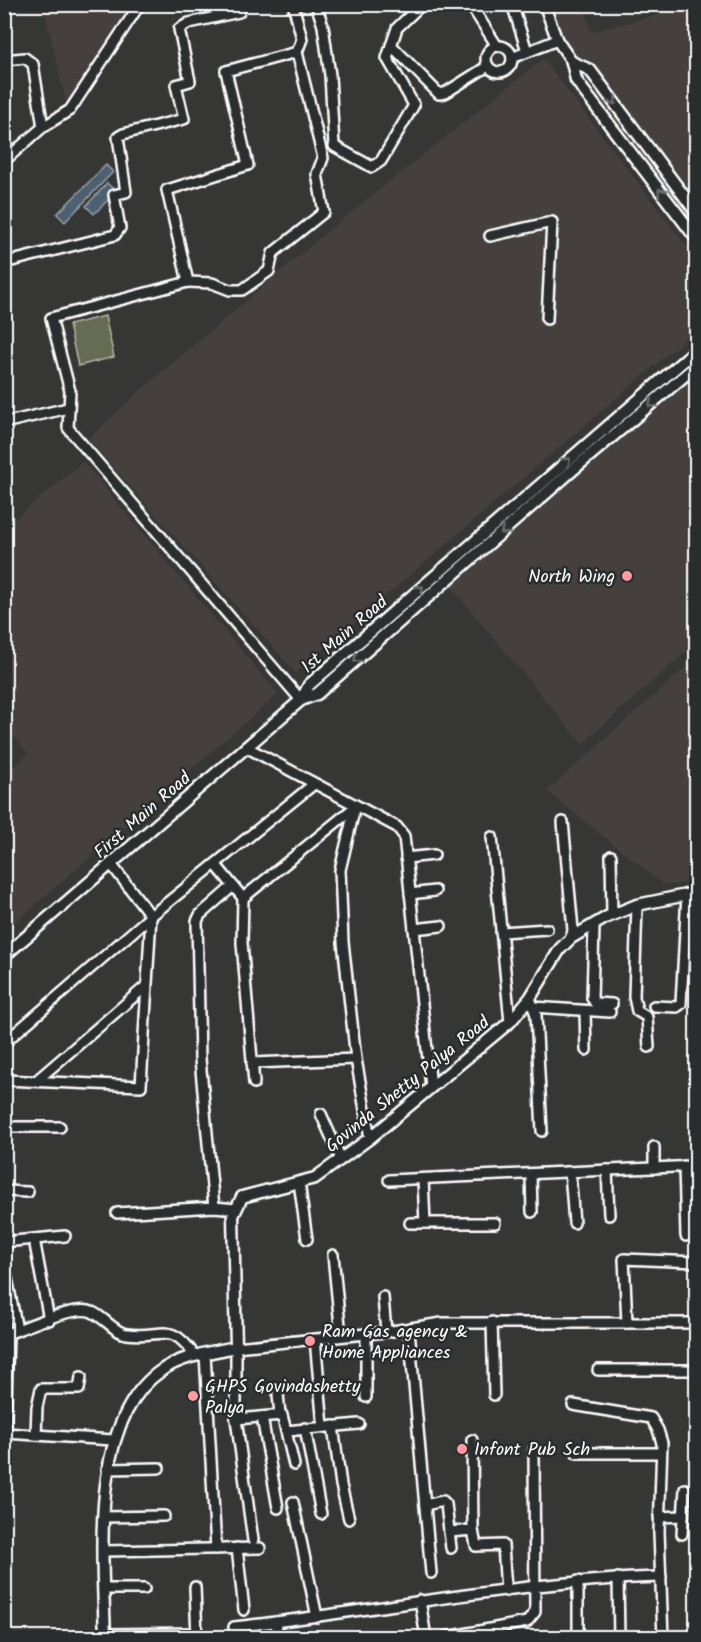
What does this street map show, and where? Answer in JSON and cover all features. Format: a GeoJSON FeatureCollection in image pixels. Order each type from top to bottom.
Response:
{"type":"FeatureCollection","features":[{"type":"Feature","properties":{"kind":"street"},"geometry":{"type":"LineString","coordinates":[[4,161],[43,127],[70,110],[140,4]]}},
{"type":"Feature","properties":{"kind":"street"},"geometry":{"type":"LineString","coordinates":[[4,263],[115,235],[120,228],[114,195],[126,192],[118,138],[123,134],[184,119],[176,85],[190,81],[179,29],[189,23],[239,12],[238,4]]}},
{"type":"Feature","properties":{"kind":"street"},"geometry":{"type":"LineString","coordinates":[[293,4],[302,39],[297,52],[323,158],[317,174],[324,212],[273,253],[269,271],[242,290],[230,290],[205,282],[188,282],[51,318],[70,391],[67,423],[74,437],[301,700]]}},
{"type":"Feature","properties":{"kind":"street"},"geometry":{"type":"LineString","coordinates":[[316,4],[323,26],[330,75],[334,146],[372,167],[381,161],[414,105],[387,58],[397,28],[422,4]]}},
{"type":"Feature","properties":{"kind":"street"},"geometry":{"type":"LineString","coordinates":[[470,4],[497,46],[509,50],[512,58],[511,66],[504,71],[496,72],[488,66]]}},
{"type":"Feature","properties":{"kind":"street"},"geometry":{"type":"LineString","coordinates":[[512,4],[527,51]]}},
{"type":"Feature","properties":{"kind":"street"},"geometry":{"type":"LineString","coordinates":[[544,4],[556,40],[572,62],[579,85],[696,238]]}},
{"type":"Feature","properties":{"kind":"street"},"geometry":{"type":"LineString","coordinates":[[512,58],[556,40]]}},
{"type":"Feature","properties":{"kind":"street"},"geometry":{"type":"LineString","coordinates":[[392,45],[439,94],[445,93],[488,66]]}},
{"type":"Feature","properties":{"kind":"street"},"geometry":{"type":"LineString","coordinates":[[488,66],[488,54],[497,46]]}},
{"type":"Feature","properties":{"kind":"street"},"geometry":{"type":"LineString","coordinates":[[188,282],[167,190],[248,165],[226,71],[297,52]]}},
{"type":"Feature","properties":{"kind":"street"},"geometry":{"type":"LineString","coordinates":[[4,60],[25,58],[33,64],[43,127]]}},
{"type":"Feature","properties":{"kind":"street"},"geometry":{"type":"LineString","coordinates":[[572,62],[590,70],[696,212]]}},
{"type":"Feature","properties":{"kind":"street"},"geometry":{"type":"LineString","coordinates":[[490,236],[552,222],[547,319]]}},
{"type":"Feature","properties":{"kind":"street","name":"1st Main Road"},"geometry":{"type":"LineString","coordinates":[[301,700],[309,685],[696,350]]}},
{"type":"Feature","properties":{"kind":"street","name":"1st Main Road"},"geometry":{"type":"LineString","coordinates":[[301,700],[317,694],[575,468],[696,366]]}},
{"type":"Feature","properties":{"kind":"street"},"geometry":{"type":"LineString","coordinates":[[4,423],[68,408]]}},
{"type":"Feature","properties":{"kind":"street","name":"First Main Road"},"geometry":{"type":"LineString","coordinates":[[4,956],[301,700]]}},
{"type":"Feature","properties":{"kind":"street"},"geometry":{"type":"LineString","coordinates":[[246,747],[355,807],[397,827],[404,836],[431,1087]]}},
{"type":"Feature","properties":{"kind":"street"},"geometry":{"type":"LineString","coordinates":[[4,1043],[151,916],[315,784]]}},
{"type":"Feature","properties":{"kind":"street"},"geometry":{"type":"LineString","coordinates":[[243,898],[355,807]]}},
{"type":"Feature","properties":{"kind":"street"},"geometry":{"type":"LineString","coordinates":[[355,807],[340,870],[345,974],[356,1059],[370,1138]]}},
{"type":"Feature","properties":{"kind":"street"},"geometry":{"type":"LineString","coordinates":[[563,822],[573,930],[571,938]]}},
{"type":"Feature","properties":{"kind":"street"},"geometry":{"type":"LineString","coordinates":[[492,837],[510,1022]]}},
{"type":"Feature","properties":{"kind":"street"},"geometry":{"type":"LineString","coordinates":[[406,858],[434,855]]}},
{"type":"Feature","properties":{"kind":"street"},"geometry":{"type":"LineString","coordinates":[[610,856],[612,915]]}},
{"type":"Feature","properties":{"kind":"street"},"geometry":{"type":"LineString","coordinates":[[4,1080],[141,1086],[145,987],[151,916],[111,864]]}},
{"type":"Feature","properties":{"kind":"street"},"geometry":{"type":"LineString","coordinates":[[216,865],[243,898],[242,943],[254,1083]]}},
{"type":"Feature","properties":{"kind":"street"},"geometry":{"type":"LineString","coordinates":[[214,1207],[200,1059],[197,921],[200,915],[233,886]]}},
{"type":"Feature","properties":{"kind":"street"},"geometry":{"type":"LineString","coordinates":[[410,894],[435,891]]}},
{"type":"Feature","properties":{"kind":"street"},"geometry":{"type":"LineString","coordinates":[[654,1006],[677,1007],[681,1004],[692,893]]}},
{"type":"Feature","properties":{"kind":"street","name":"Govinda Shetty Palya Road"},"geometry":{"type":"LineString","coordinates":[[236,1209],[242,1197],[315,1178],[370,1138],[532,1002],[560,949],[571,938],[612,915],[637,905],[692,893]]}},
{"type":"Feature","properties":{"kind":"street"},"geometry":{"type":"LineString","coordinates":[[637,905],[634,997],[637,1011],[647,1017],[649,1022],[649,1047]]}},
{"type":"Feature","properties":{"kind":"street"},"geometry":{"type":"LineString","coordinates":[[414,929],[441,926]]}},
{"type":"Feature","properties":{"kind":"street"},"geometry":{"type":"LineString","coordinates":[[542,1131],[536,1015],[532,1002],[585,1011],[611,1008],[595,1004],[592,998],[594,927]]}},
{"type":"Feature","properties":{"kind":"street"},"geometry":{"type":"LineString","coordinates":[[501,932],[547,929]]}},
{"type":"Feature","properties":{"kind":"street"},"geometry":{"type":"LineString","coordinates":[[36,1082],[145,987]]}},
{"type":"Feature","properties":{"kind":"street"},"geometry":{"type":"LineString","coordinates":[[585,1011],[586,1050]]}},
{"type":"Feature","properties":{"kind":"street"},"geometry":{"type":"LineString","coordinates":[[252,1063],[356,1059]]}},
{"type":"Feature","properties":{"kind":"street"},"geometry":{"type":"LineString","coordinates":[[321,1114],[341,1159]]}},
{"type":"Feature","properties":{"kind":"street"},"geometry":{"type":"LineString","coordinates":[[4,1127],[60,1128]]}},
{"type":"Feature","properties":{"kind":"street"},"geometry":{"type":"LineString","coordinates":[[654,1147],[654,1168]]}},
{"type":"Feature","properties":{"kind":"street"},"geometry":{"type":"LineString","coordinates":[[684,1166],[686,1236]]}},
{"type":"Feature","properties":{"kind":"street"},"geometry":{"type":"LineString","coordinates":[[389,1180],[696,1166]]}},
{"type":"Feature","properties":{"kind":"street"},"geometry":{"type":"LineString","coordinates":[[607,1170],[609,1215]]}},
{"type":"Feature","properties":{"kind":"street"},"geometry":{"type":"LineString","coordinates":[[570,1172],[573,1223]]}},
{"type":"Feature","properties":{"kind":"street"},"geometry":{"type":"LineString","coordinates":[[531,1174],[532,1212]]}},
{"type":"Feature","properties":{"kind":"street"},"geometry":{"type":"LineString","coordinates":[[423,1179],[425,1223]]}},
{"type":"Feature","properties":{"kind":"street"},"geometry":{"type":"LineString","coordinates":[[298,1182],[307,1239]]}},
{"type":"Feature","properties":{"kind":"street"},"geometry":{"type":"LineString","coordinates":[[4,1191],[28,1192]]}},
{"type":"Feature","properties":{"kind":"street"},"geometry":{"type":"LineString","coordinates":[[117,1213],[214,1207],[236,1209],[233,1216],[236,1419],[252,1540]]}},
{"type":"Feature","properties":{"kind":"street"},"geometry":{"type":"LineString","coordinates":[[410,1223],[495,1223]]}},
{"type":"Feature","properties":{"kind":"street"},"geometry":{"type":"LineString","coordinates":[[4,1242],[64,1236]]}},
{"type":"Feature","properties":{"kind":"street"},"geometry":{"type":"LineString","coordinates":[[34,1239],[49,1320]]}},
{"type":"Feature","properties":{"kind":"street"},"geometry":{"type":"LineString","coordinates":[[333,1255],[341,1336]]}},
{"type":"Feature","properties":{"kind":"street"},"geometry":{"type":"LineString","coordinates":[[627,1323],[624,1259],[696,1262]]}},
{"type":"Feature","properties":{"kind":"street"},"geometry":{"type":"LineString","coordinates":[[4,1262],[17,1330]]}},
{"type":"Feature","properties":{"kind":"street"},"geometry":{"type":"LineString","coordinates":[[383,1297],[386,1332]]}},
{"type":"Feature","properties":{"kind":"street"},"geometry":{"type":"LineString","coordinates":[[4,1462],[6,1335],[74,1311],[91,1311],[125,1334],[167,1332],[175,1335],[200,1355],[216,1549]]}},
{"type":"Feature","properties":{"kind":"street"},"geometry":{"type":"LineString","coordinates":[[492,1322],[494,1395]]}},
{"type":"Feature","properties":{"kind":"street"},"geometry":{"type":"LineString","coordinates":[[195,1587],[196,1635],[105,1636],[104,1517],[107,1469],[113,1440],[125,1413],[145,1383],[164,1368],[200,1355],[236,1347],[386,1332],[442,1323],[696,1323]]}},
{"type":"Feature","properties":{"kind":"street"},"geometry":{"type":"LineString","coordinates":[[409,1329],[431,1573]]}},
{"type":"Feature","properties":{"kind":"street"},"geometry":{"type":"LineString","coordinates":[[366,1334],[366,1397]]}},
{"type":"Feature","properties":{"kind":"street"},"geometry":{"type":"LineString","coordinates":[[315,1338],[328,1426],[349,1519]]}},
{"type":"Feature","properties":{"kind":"street"},"geometry":{"type":"LineString","coordinates":[[598,1370],[696,1370]]}},
{"type":"Feature","properties":{"kind":"street"},"geometry":{"type":"LineString","coordinates":[[36,1435],[41,1389],[79,1389],[81,1377]]}},
{"type":"Feature","properties":{"kind":"street"},"geometry":{"type":"LineString","coordinates":[[278,1394],[280,1415],[282,1415],[294,1465]]}},
{"type":"Feature","properties":{"kind":"street"},"geometry":{"type":"LineString","coordinates":[[573,1404],[651,1418],[658,1430],[661,1453],[659,1517],[663,1638]]}},
{"type":"Feature","properties":{"kind":"street"},"geometry":{"type":"LineString","coordinates":[[236,1419],[280,1415]]}},
{"type":"Feature","properties":{"kind":"street"},"geometry":{"type":"LineString","coordinates":[[261,1417],[278,1508]]}},
{"type":"Feature","properties":{"kind":"street"},"geometry":{"type":"LineString","coordinates":[[286,1431],[359,1424]]}},
{"type":"Feature","properties":{"kind":"street"},"geometry":{"type":"LineString","coordinates":[[305,1428],[321,1514]]}},
{"type":"Feature","properties":{"kind":"street"},"geometry":{"type":"LineString","coordinates":[[5,1433],[113,1440]]}},
{"type":"Feature","properties":{"kind":"street"},"geometry":{"type":"LineString","coordinates":[[472,1440],[473,1530],[476,1546],[503,1545],[506,1591]]}},
{"type":"Feature","properties":{"kind":"street"},"geometry":{"type":"LineString","coordinates":[[442,1638],[527,1622],[535,1612],[537,1587],[534,1450]]}},
{"type":"Feature","properties":{"kind":"street"},"geometry":{"type":"LineString","coordinates":[[577,1452],[661,1453]]}},
{"type":"Feature","properties":{"kind":"street"},"geometry":{"type":"LineString","coordinates":[[107,1469],[159,1468]]}},
{"type":"Feature","properties":{"kind":"street"},"geometry":{"type":"LineString","coordinates":[[682,1534],[685,1489]]}},
{"type":"Feature","properties":{"kind":"street"},"geometry":{"type":"LineString","coordinates":[[425,1505],[443,1501],[446,1504],[451,1548]]}},
{"type":"Feature","properties":{"kind":"street"},"geometry":{"type":"LineString","coordinates":[[293,1502],[317,1617]]}},
{"type":"Feature","properties":{"kind":"street"},"geometry":{"type":"LineString","coordinates":[[104,1517],[164,1516]]}},
{"type":"Feature","properties":{"kind":"street"},"geometry":{"type":"LineString","coordinates":[[659,1517],[683,1516]]}},
{"type":"Feature","properties":{"kind":"street"},"geometry":{"type":"LineString","coordinates":[[449,1532],[473,1530]]}},
{"type":"Feature","properties":{"kind":"street"},"geometry":{"type":"LineString","coordinates":[[237,1548],[244,1610]]}},
{"type":"Feature","properties":{"kind":"street"},"geometry":{"type":"LineString","coordinates":[[104,1551],[260,1548]]}},
{"type":"Feature","properties":{"kind":"street"},"geometry":{"type":"LineString","coordinates":[[236,1638],[234,1627],[317,1617],[420,1600],[578,1581],[661,1577]]}},
{"type":"Feature","properties":{"kind":"street"},"geometry":{"type":"LineString","coordinates":[[618,1578],[619,1638]]}},
{"type":"Feature","properties":{"kind":"street"},"geometry":{"type":"LineString","coordinates":[[578,1581],[578,1638]]}},
{"type":"Feature","properties":{"kind":"street"},"geometry":{"type":"LineString","coordinates":[[104,1589],[144,1588]]}},
{"type":"Feature","properties":{"kind":"street"},"geometry":{"type":"LineString","coordinates":[[420,1600],[426,1638]]}},
{"type":"Feature","properties":{"kind":"street"},"geometry":{"type":"LineString","coordinates":[[276,1622],[278,1638]]}},
{"type":"Feature","properties":{"kind":"shaded area"},"geometry":{"type":"Polygon","coordinates":[[[124,4],[130,8],[67,106],[43,5],[124,4]]]}},
{"type":"Feature","properties":{"kind":"shaded area"},"geometry":{"type":"Polygon","coordinates":[[[548,5],[584,5],[591,32],[696,5],[696,228],[559,55],[548,5]]]}},
{"type":"Feature","properties":{"kind":"shaded area"},"geometry":{"type":"Polygon","coordinates":[[[543,59],[696,258],[696,330],[296,673],[88,439],[142,389],[334,226],[543,59]]]}},
{"type":"Feature","properties":{"kind":"shaded area"},"geometry":{"type":"Polygon","coordinates":[[[696,368],[696,643],[582,744],[448,583],[696,368]]]}},
{"type":"Feature","properties":{"kind":"shaded area"},"geometry":{"type":"Polygon","coordinates":[[[83,462],[278,694],[5,931],[5,774],[28,754],[5,726],[5,527],[83,462]]]}},
{"type":"Feature","properties":{"kind":"shaded area"},"geometry":{"type":"Polygon","coordinates":[[[696,658],[696,883],[664,885],[547,791],[696,658]]]}},
{"type":"Feature","properties":{"kind":"green space"},"geometry":{"type":"Polygon","coordinates":[[[105,316],[114,357],[78,366],[69,325],[105,316]]]}},
{"type":"Feature","properties":{"kind":"water"},"geometry":{"type":"Polygon","coordinates":[[[106,165],[113,172],[65,222],[57,214],[106,165]]]}},
{"type":"Feature","properties":{"kind":"water"},"geometry":{"type":"Polygon","coordinates":[[[107,183],[116,192],[94,214],[86,206],[107,183]]]}},
{"type":"Feature","properties":{"kind":"place","name":"North Wing"},"geometry":{"type":"Point","coordinates":[627,576]}},
{"type":"Feature","properties":{"kind":"place","name":"Ram Gas agency & Home Appliances"},"geometry":{"type":"Point","coordinates":[310,1341]}},
{"type":"Feature","properties":{"kind":"place","name":"GHPS Govindashetty Palya"},"geometry":{"type":"Point","coordinates":[193,1396]}},
{"type":"Feature","properties":{"kind":"place","name":"Infont Pub Sch"},"geometry":{"type":"Point","coordinates":[462,1449]}}]}
